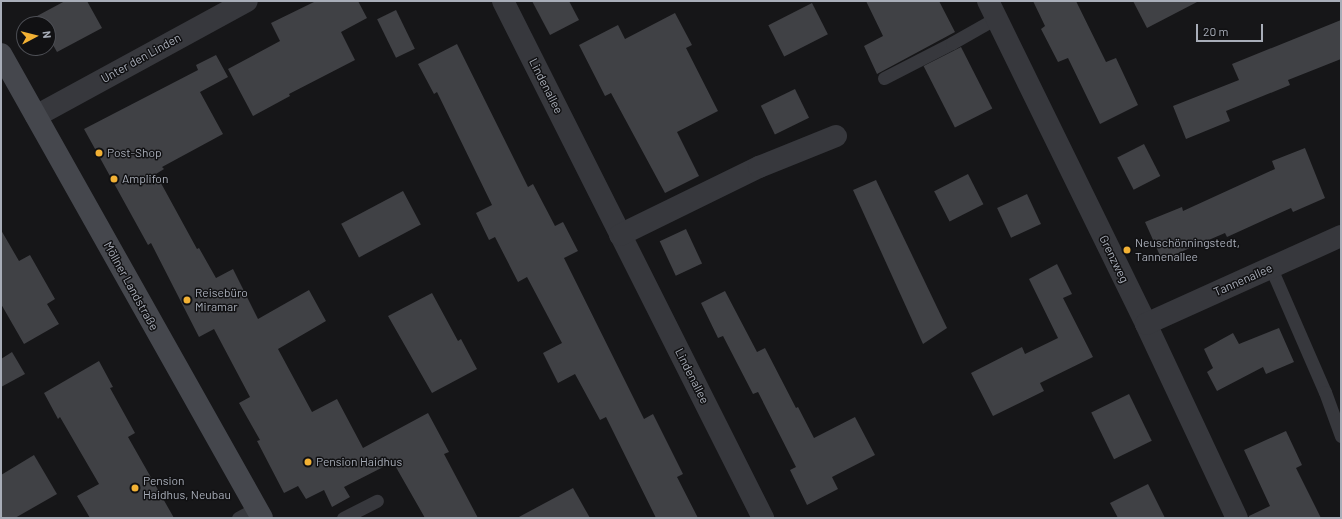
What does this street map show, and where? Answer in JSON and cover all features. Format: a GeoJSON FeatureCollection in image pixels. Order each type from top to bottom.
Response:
{"type":"FeatureCollection","features":[{"type":"Feature","properties":{"kind":"main road","name":"Möllner Landstraße"},"geometry":{"type":"LineString","coordinates":[[1,54],[252,515]]}},
{"type":"Feature","properties":{"kind":"street","name":"Unter den Linden"},"geometry":{"type":"LineString","coordinates":[[36,116],[247,1]]}},
{"type":"Feature","properties":{"kind":"street","name":"Lindenallee"},"geometry":{"type":"LineString","coordinates":[[503,1],[764,518]]}},
{"type":"Feature","properties":{"kind":"street","name":"Grenzweg"},"geometry":{"type":"LineString","coordinates":[[992,10],[1146,324],[1237,518]]}},
{"type":"Feature","properties":{"kind":"street"},"geometry":{"type":"LineString","coordinates":[[620,234],[759,167],[836,136]]}},
{"type":"Feature","properties":{"kind":"street","name":"Tannenallee"},"geometry":{"type":"LineString","coordinates":[[1146,324],[1341,236]]}},
{"type":"Feature","properties":{"kind":"lane"},"geometry":{"type":"LineString","coordinates":[[884,78],[952,43],[992,10]]}},
{"type":"Feature","properties":{"kind":"lane"},"geometry":{"type":"LineString","coordinates":[[1271,268],[1325,392],[1341,436]]}},
{"type":"Feature","properties":{"kind":"lane"},"geometry":{"type":"LineString","coordinates":[[343,518],[377,501]]}},
{"type":"Feature","properties":{"kind":"building"},"geometry":{"type":"Polygon","coordinates":[[[65,1],[87,1],[102,28],[57,52],[56,16],[37,16],[65,1]]]}},
{"type":"Feature","properties":{"kind":"building"},"geometry":{"type":"Polygon","coordinates":[[[316,1],[358,1],[367,18],[341,32],[355,60],[289,94],[290,96],[253,116],[228,69],[280,41],[271,23],[316,1]]]}},
{"type":"Feature","properties":{"kind":"building"},"geometry":{"type":"Polygon","coordinates":[[[532,1],[569,1],[579,20],[550,35],[532,1]]]}},
{"type":"Feature","properties":{"kind":"building"},"geometry":{"type":"Polygon","coordinates":[[[866,1],[939,1],[955,32],[877,74],[864,46],[883,36],[866,1]]]}},
{"type":"Feature","properties":{"kind":"building"},"geometry":{"type":"Polygon","coordinates":[[[1033,1],[1076,1],[1106,62],[1116,58],[1138,105],[1100,124],[1068,58],[1058,62],[1041,29],[1045,26],[1033,1]]]}},
{"type":"Feature","properties":{"kind":"building"},"geometry":{"type":"Polygon","coordinates":[[[1133,1],[1199,1],[1147,28],[1133,1]]]}},
{"type":"Feature","properties":{"kind":"building"},"geometry":{"type":"Polygon","coordinates":[[[812,3],[828,34],[784,56],[768,25],[812,3]]]}},
{"type":"Feature","properties":{"kind":"building"},"geometry":{"type":"Polygon","coordinates":[[[396,10],[415,49],[396,58],[377,19],[396,10]]]}},
{"type":"Feature","properties":{"kind":"building"},"geometry":{"type":"Polygon","coordinates":[[[675,13],[692,45],[686,48],[718,111],[677,132],[699,176],[665,193],[611,93],[605,96],[579,45],[618,25],[625,39],[675,13]]]}},
{"type":"Feature","properties":{"kind":"building"},"geometry":{"type":"Polygon","coordinates":[[[1341,20],[1341,59],[1288,80],[1290,85],[1226,111],[1230,121],[1186,139],[1173,106],[1239,80],[1232,64],[1341,20]]]}},
{"type":"Feature","properties":{"kind":"building"},"geometry":{"type":"Polygon","coordinates":[[[457,44],[528,187],[533,184],[555,226],[563,222],[578,251],[564,258],[644,419],[653,414],[683,474],[677,477],[698,518],[656,518],[606,417],[600,420],[575,374],[558,383],[543,353],[562,343],[527,277],[518,282],[495,237],[489,240],[476,213],[492,205],[437,92],[434,94],[418,64],[457,44]]]}},
{"type":"Feature","properties":{"kind":"building"},"geometry":{"type":"Polygon","coordinates":[[[961,47],[992,108],[955,128],[924,66],[961,47]]]}},
{"type":"Feature","properties":{"kind":"building"},"geometry":{"type":"Polygon","coordinates":[[[216,55],[228,77],[200,92],[223,134],[162,167],[164,169],[156,174],[197,249],[199,248],[216,278],[233,269],[258,319],[309,290],[326,321],[278,349],[312,412],[337,399],[363,448],[428,413],[449,452],[444,454],[478,518],[425,518],[393,462],[344,487],[350,497],[332,507],[324,490],[306,499],[298,486],[284,493],[257,441],[260,440],[239,403],[250,397],[214,329],[199,337],[151,243],[148,245],[84,129],[198,70],[196,65],[216,55]]]}},
{"type":"Feature","properties":{"kind":"building"},"geometry":{"type":"Polygon","coordinates":[[[795,89],[809,118],[775,134],[761,106],[795,89]]]}},
{"type":"Feature","properties":{"kind":"building"},"geometry":{"type":"Polygon","coordinates":[[[1144,144],[1160,176],[1134,190],[1117,158],[1144,144]]]}},
{"type":"Feature","properties":{"kind":"building"},"geometry":{"type":"Polygon","coordinates":[[[1305,148],[1325,198],[1293,212],[1291,208],[1227,237],[1225,233],[1162,260],[1145,222],[1182,207],[1183,211],[1275,169],[1272,161],[1305,148]]]}},
{"type":"Feature","properties":{"kind":"building"},"geometry":{"type":"Polygon","coordinates":[[[968,174],[983,204],[950,222],[934,191],[968,174]]]}},
{"type":"Feature","properties":{"kind":"building"},"geometry":{"type":"Polygon","coordinates":[[[876,180],[947,328],[923,344],[853,190],[876,180]]]}},
{"type":"Feature","properties":{"kind":"building"},"geometry":{"type":"Polygon","coordinates":[[[403,191],[421,225],[359,257],[341,224],[403,191]]]}},
{"type":"Feature","properties":{"kind":"building"},"geometry":{"type":"Polygon","coordinates":[[[1027,194],[1041,224],[1011,238],[997,208],[1027,194]]]}},
{"type":"Feature","properties":{"kind":"building"},"geometry":{"type":"Polygon","coordinates":[[[686,229],[702,263],[676,276],[660,241],[686,229]]]}},
{"type":"Feature","properties":{"kind":"building"},"geometry":{"type":"Polygon","coordinates":[[[1,230],[19,261],[30,255],[55,299],[47,304],[59,324],[24,344],[1,304],[1,230]]]}},
{"type":"Feature","properties":{"kind":"building"},"geometry":{"type":"Polygon","coordinates":[[[1057,264],[1072,294],[1063,298],[1093,357],[1040,383],[1044,391],[993,416],[971,373],[1022,347],[1025,354],[1058,338],[1029,279],[1057,264]]]}},
{"type":"Feature","properties":{"kind":"building"},"geometry":{"type":"Polygon","coordinates":[[[725,291],[757,352],[765,348],[796,408],[798,407],[814,438],[855,417],[875,455],[832,477],[838,489],[807,505],[790,470],[796,467],[758,392],[753,394],[723,336],[718,338],[701,303],[725,291]]]}},
{"type":"Feature","properties":{"kind":"building"},"geometry":{"type":"Polygon","coordinates":[[[432,293],[458,341],[461,339],[477,369],[432,393],[388,316],[432,293]]]}},
{"type":"Feature","properties":{"kind":"building"},"geometry":{"type":"Polygon","coordinates":[[[1279,328],[1294,362],[1266,374],[1263,367],[1217,391],[1207,372],[1213,368],[1204,349],[1233,333],[1239,344],[1279,328]]]}},
{"type":"Feature","properties":{"kind":"building"},"geometry":{"type":"Polygon","coordinates":[[[12,352],[25,374],[1,387],[1,359],[12,352]]]}},
{"type":"Feature","properties":{"kind":"building"},"geometry":{"type":"Polygon","coordinates":[[[99,361],[113,387],[110,388],[135,433],[128,437],[174,518],[90,518],[77,496],[99,484],[60,417],[58,419],[44,393],[99,361]]]}},
{"type":"Feature","properties":{"kind":"building"},"geometry":{"type":"Polygon","coordinates":[[[1129,394],[1152,441],[1114,459],[1091,412],[1129,394]]]}},
{"type":"Feature","properties":{"kind":"building"},"geometry":{"type":"Polygon","coordinates":[[[1286,431],[1302,465],[1296,468],[1321,518],[1249,518],[1249,516],[1270,506],[1244,450],[1286,431]]]}},
{"type":"Feature","properties":{"kind":"building"},"geometry":{"type":"Polygon","coordinates":[[[34,455],[57,494],[15,518],[1,518],[1,475],[34,455]]]}},
{"type":"Feature","properties":{"kind":"building"},"geometry":{"type":"Polygon","coordinates":[[[1148,484],[1165,518],[1118,518],[1110,503],[1148,484]]]}},
{"type":"Feature","properties":{"kind":"building"},"geometry":{"type":"Polygon","coordinates":[[[573,488],[590,518],[517,518],[573,488]]]}},
{"type":"Feature","properties":{"kind":"place","name":"Post-Shop"},"geometry":{"type":"Point","coordinates":[99,153]}},
{"type":"Feature","properties":{"kind":"place","name":"Amplifon"},"geometry":{"type":"Point","coordinates":[114,179]}},
{"type":"Feature","properties":{"kind":"place","name":"Neuschönningstedt, Tannenallee"},"geometry":{"type":"Point","coordinates":[1127,250]}},
{"type":"Feature","properties":{"kind":"place","name":"Reisebüro Miramar"},"geometry":{"type":"Point","coordinates":[187,300]}},
{"type":"Feature","properties":{"kind":"place","name":"Pension Haidhus"},"geometry":{"type":"Point","coordinates":[308,462]}},
{"type":"Feature","properties":{"kind":"place","name":"Pension Haidhus, Neubau"},"geometry":{"type":"Point","coordinates":[135,488]}}]}
